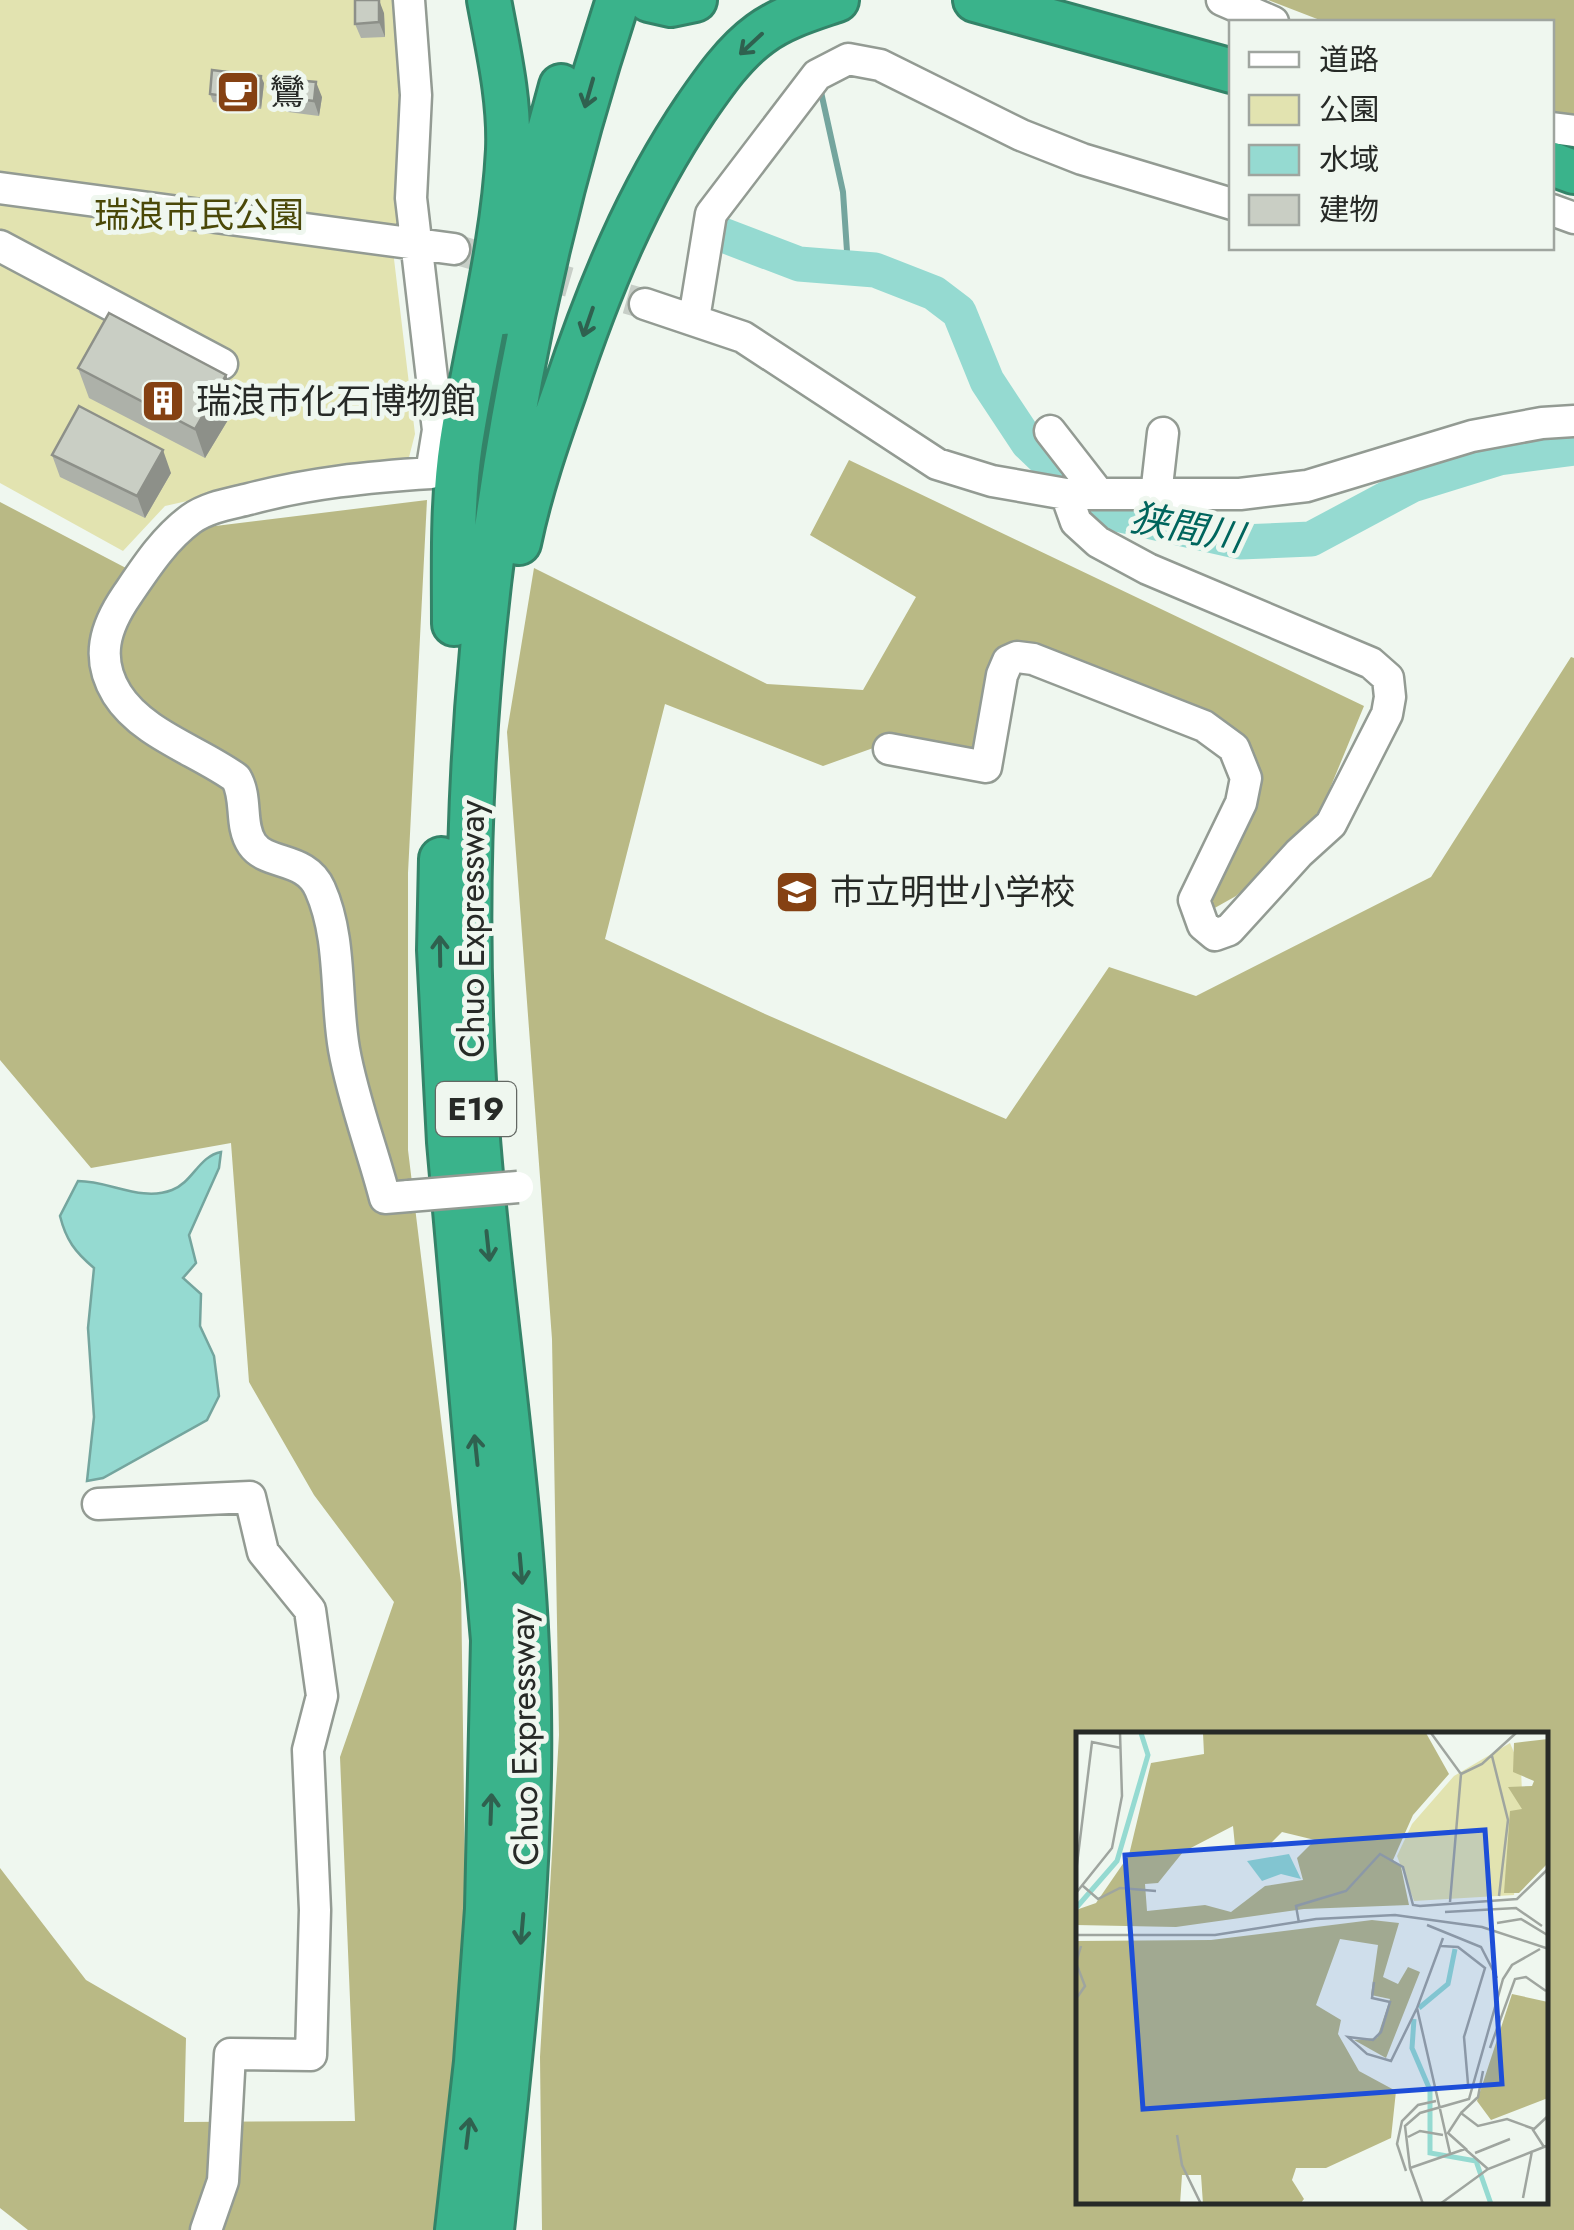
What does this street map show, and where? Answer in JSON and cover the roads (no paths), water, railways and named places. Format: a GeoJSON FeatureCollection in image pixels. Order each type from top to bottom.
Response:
{"type":"FeatureCollection","features":[{"type":"Feature","properties":{"kind":"highway"},"geometry":{"type":"LineString","coordinates":[[454,624],[453,514],[500,235],[508,148],[506,94],[489,0]]}},
{"type":"Feature","properties":{"kind":"highway","name":"Chuo Expressway"},"geometry":{"type":"LineString","coordinates":[[456,2230],[476,2062],[487,1909],[493,1640],[459,1274],[440,950],[442,816],[454,624],[488,397],[518,245],[542,149],[588,0]]}},
{"type":"Feature","properties":{"kind":"highway","name":"Chuo Expressway"},"geometry":{"type":"LineString","coordinates":[[492,2230],[526,1886],[530,1711],[523,1584],[474,1082],[472,748],[486,593],[521,369],[575,142],[618,0]]}},
{"type":"Feature","properties":{"kind":"highway"},"geometry":{"type":"LineString","coordinates":[[649,0],[671,5],[694,0]]}},
{"type":"Feature","properties":{"kind":"highway"},"geometry":{"type":"LineString","coordinates":[[471,982],[484,962],[487,800],[505,612],[530,493],[593,307],[639,205],[679,134],[720,73],[759,34],[786,18],[837,0]]}},
{"type":"Feature","properties":{"kind":"highway"},"geometry":{"type":"LineString","coordinates":[[976,0],[1229,70]]}},
{"type":"Feature","properties":{"kind":"highway"},"geometry":{"type":"LineString","coordinates":[[1069,0],[1229,53]]}},
{"type":"Feature","properties":{"kind":"street"},"geometry":{"type":"LineString","coordinates":[[409,0],[416,94],[411,198],[438,430],[431,472],[316,482],[206,510],[158,549],[117,610],[106,634],[103,658],[119,697],[134,713],[236,778],[242,788],[250,843],[258,851],[301,866],[318,883],[332,924],[344,1048],[385,1198],[518,1187]]}},
{"type":"Feature","properties":{"kind":"street"},"geometry":{"type":"LineString","coordinates":[[1222,0],[1268,20]]}},
{"type":"Feature","properties":{"kind":"street"},"geometry":{"type":"LineString","coordinates":[[694,319],[711,214],[817,76],[848,59],[880,65],[1021,136],[1229,203]]}},
{"type":"Feature","properties":{"kind":"street"},"geometry":{"type":"LineString","coordinates":[[0,188],[305,218],[454,250]]}},
{"type":"Feature","properties":{"kind":"street"},"geometry":{"type":"LineString","coordinates":[[0,246],[222,364]]}},
{"type":"Feature","properties":{"kind":"street"},"geometry":{"type":"LineString","coordinates":[[646,304],[743,337],[936,464],[992,481],[1066,494],[1240,494],[1307,486],[1472,436],[1574,420]]}},
{"type":"Feature","properties":{"kind":"street"},"geometry":{"type":"LineString","coordinates":[[1050,430],[1099,494]]}},
{"type":"Feature","properties":{"kind":"street"},"geometry":{"type":"LineString","coordinates":[[1150,495],[1163,434]]}},
{"type":"Feature","properties":{"kind":"street"},"geometry":{"type":"LineString","coordinates":[[889,748],[986,766],[1002,676],[1008,661],[1018,657],[1204,726],[1234,748],[1246,778],[1241,803],[1194,900],[1203,925],[1216,935],[1229,930],[1331,824],[1386,714],[1390,697],[1388,678],[1371,663],[1148,568],[1098,542],[1076,522],[1066,494]]}},
{"type":"Feature","properties":{"kind":"street"},"geometry":{"type":"LineString","coordinates":[[98,1504],[250,1496],[264,1552],[310,1610],[322,1696],[308,1750],[315,1910],[311,2055],[230,2054],[223,2181],[206,2230]]}},
{"type":"Feature","properties":{"kind":"water"},"geometry":{"type":"Polygon","coordinates":[[[221,1152],[219,1168],[189,1235],[196,1263],[183,1278],[201,1294],[200,1326],[214,1356],[219,1396],[207,1420],[103,1478],[87,1481],[94,1417],[88,1328],[94,1268],[72,1245],[60,1216],[78,1181],[160,1193],[179,1186],[207,1158],[221,1152]]]}},
{"type":"Feature","properties":{"kind":"waterway"},"geometry":{"type":"LineString","coordinates":[[821,92],[843,192],[848,266]]}},
{"type":"Feature","properties":{"kind":"waterway","name":"狭間川"},"geometry":{"type":"LineString","coordinates":[[723,235],[799,264],[875,270],[934,293],[959,312],[987,381],[1028,443],[1116,514],[1240,542],[1311,539],[1412,485],[1499,458],[1574,448]]}},
{"type":"Feature","properties":{"kind":"tunnel"},"geometry":{"type":"LineString","coordinates":[[454,249],[645,304]]}},
{"type":"Feature","properties":{"kind":"place","name":"鸞"},"geometry":{"type":"Point","coordinates":[238,92]}},
{"type":"Feature","properties":{"kind":"place","name":"瑞浪市化石博物館"},"geometry":{"type":"Point","coordinates":[163,401]}},
{"type":"Feature","properties":{"kind":"place","name":"市立明世小学校"},"geometry":{"type":"Point","coordinates":[797,892]}},
{"type":"Feature","properties":{"kind":"park label","name":"瑞浪市民公園"},"geometry":{"type":"Point","coordinates":[199,215]}}]}
